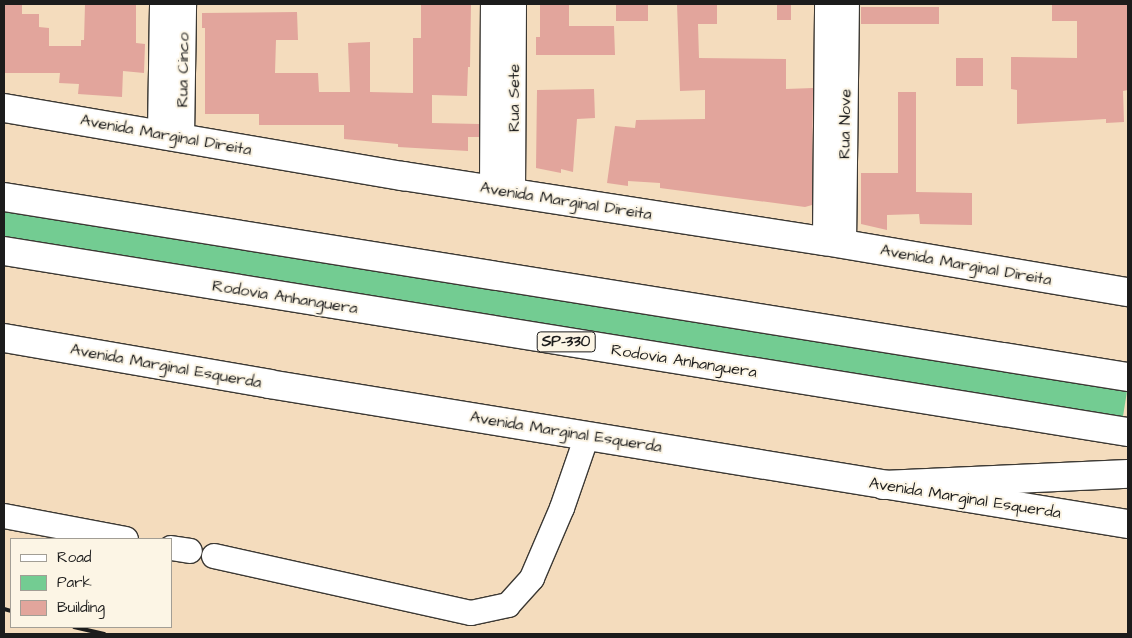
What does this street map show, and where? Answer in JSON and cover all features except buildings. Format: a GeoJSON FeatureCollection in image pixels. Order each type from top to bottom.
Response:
{"type":"FeatureCollection","features":[{"type":"Feature","properties":{"kind":"main road","name":"Avenida Marginal Direita"},"geometry":{"type":"LineString","coordinates":[[4,108],[1128,292]]}},
{"type":"Feature","properties":{"kind":"main road"},"geometry":{"type":"LineString","coordinates":[[4,197],[1128,377]]}},
{"type":"Feature","properties":{"kind":"main road","name":"Rodovia Anhanguera"},"geometry":{"type":"LineString","coordinates":[[4,252],[1128,432]]}},
{"type":"Feature","properties":{"kind":"main road","name":"Avenida Marginal Esquerda"},"geometry":{"type":"LineString","coordinates":[[4,338],[883,485],[1128,524]]}},
{"type":"Feature","properties":{"kind":"main road"},"geometry":{"type":"LineString","coordinates":[[883,485],[1128,474]]}},
{"type":"Feature","properties":{"kind":"street","name":"Rua Cinco"},"geometry":{"type":"LineString","coordinates":[[162,4],[172,33],[171,135]]}},
{"type":"Feature","properties":{"kind":"street","name":"Rua Cinco"},"geometry":{"type":"LineString","coordinates":[[172,33],[184,4]]}},
{"type":"Feature","properties":{"kind":"street","name":"Rua Sete"},"geometry":{"type":"LineString","coordinates":[[493,4],[503,73],[503,191]]}},
{"type":"Feature","properties":{"kind":"street","name":"Rua Sete"},"geometry":{"type":"LineString","coordinates":[[503,73],[514,4]]}},
{"type":"Feature","properties":{"kind":"street","name":"Rua Nove"},"geometry":{"type":"LineString","coordinates":[[827,4],[834,243]]}},
{"type":"Feature","properties":{"kind":"street","name":"Rua Nove"},"geometry":{"type":"LineString","coordinates":[[834,243],[847,4]]}},
{"type":"Feature","properties":{"kind":"street"},"geometry":{"type":"LineString","coordinates":[[214,556],[472,613],[508,606],[532,578],[562,508],[587,436]]}},
{"type":"Feature","properties":{"kind":"street"},"geometry":{"type":"LineString","coordinates":[[4,516],[121,538]]}},
{"type":"Feature","properties":{"kind":"green space"},"geometry":{"type":"Polygon","coordinates":[[[4,207],[1128,385],[1123,419],[4,241],[4,207]]]}},
{"type":"Feature","properties":{"kind":"railway"},"geometry":{"type":"LineString","coordinates":[[4,609],[10,611]]}},
{"type":"Feature","properties":{"kind":"railway"},"geometry":{"type":"LineString","coordinates":[[78,628],[104,634]]}}]}
